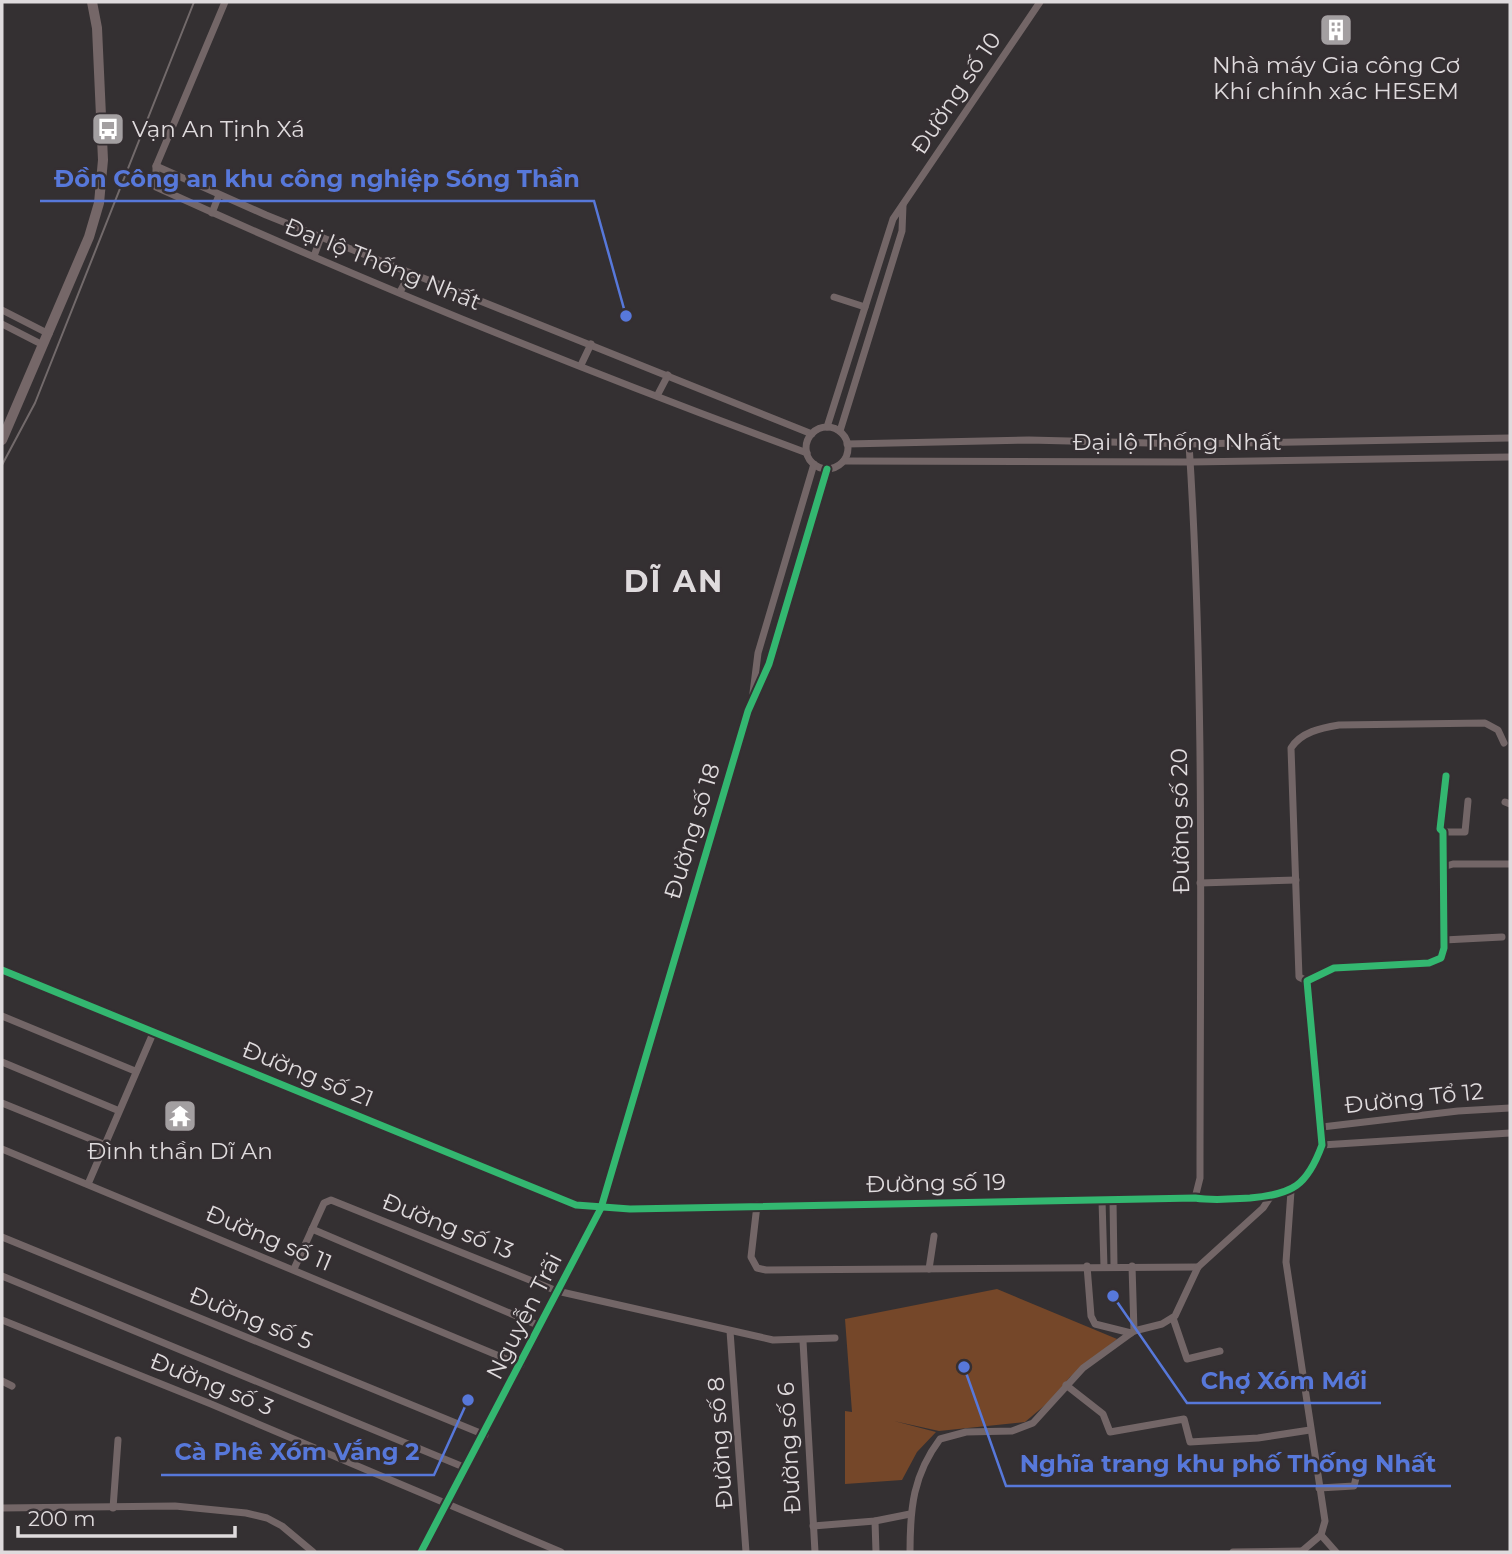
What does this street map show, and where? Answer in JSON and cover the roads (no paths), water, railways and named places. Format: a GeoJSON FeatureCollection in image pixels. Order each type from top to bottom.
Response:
{"type":"FeatureCollection","features":[{"type":"Feature","properties":{"kind":"main road"},"geometry":{"type":"LineString","coordinates":[[2,440],[89,237],[101,192],[103,122],[92,2]]}},
{"type":"Feature","properties":{"kind":"street"},"geometry":{"type":"LineString","coordinates":[[156,166],[225,2]]}},
{"type":"Feature","properties":{"kind":"street","name":"Đường số 10"},"geometry":{"type":"LineString","coordinates":[[827,427],[893,219],[1040,2]]}},
{"type":"Feature","properties":{"kind":"street","name":"Đại lộ Thống Nhất"},"geometry":{"type":"LineString","coordinates":[[807,453],[657,396],[212,213],[156,187],[156,166],[321,237],[812,433]]}},
{"type":"Feature","properties":{"kind":"street"},"geometry":{"type":"LineString","coordinates":[[212,213],[219,195]]}},
{"type":"Feature","properties":{"kind":"street","name":"Đường số 10"},"geometry":{"type":"LineString","coordinates":[[840,431],[902,231],[903,205]]}},
{"type":"Feature","properties":{"kind":"street"},"geometry":{"type":"LineString","coordinates":[[314,256],[321,237]]}},
{"type":"Feature","properties":{"kind":"street"},"geometry":{"type":"LineString","coordinates":[[400,292],[410,273]]}},
{"type":"Feature","properties":{"kind":"street"},"geometry":{"type":"LineString","coordinates":[[834,297],[865,307]]}},
{"type":"Feature","properties":{"kind":"street"},"geometry":{"type":"LineString","coordinates":[[2,310],[49,334]]}},
{"type":"Feature","properties":{"kind":"street"},"geometry":{"type":"LineString","coordinates":[[2,324],[43,345]]}},
{"type":"Feature","properties":{"kind":"street"},"geometry":{"type":"LineString","coordinates":[[581,365],[591,345]]}},
{"type":"Feature","properties":{"kind":"street"},"geometry":{"type":"LineString","coordinates":[[657,396],[668,375]]}},
{"type":"Feature","properties":{"kind":"street"},"geometry":{"type":"LineString","coordinates":[[827,427],[840,431],[847,444],[844,461],[827,469],[814,464],[807,453],[812,433],[827,427]]}},
{"type":"Feature","properties":{"kind":"street","name":"Đại lộ Thống Nhất"},"geometry":{"type":"LineString","coordinates":[[847,444],[1029,440],[1189,444],[1510,438]]}},
{"type":"Feature","properties":{"kind":"street"},"geometry":{"type":"LineString","coordinates":[[1323,442],[1323,460]]}},
{"type":"Feature","properties":{"kind":"street","name":"Đường số 20"},"geometry":{"type":"LineString","coordinates":[[1189,444],[1200,883],[1200,1178],[1195,1198]]}},
{"type":"Feature","properties":{"kind":"street","name":"Đại lộ Thống Nhất"},"geometry":{"type":"LineString","coordinates":[[844,461],[1191,462],[1510,457]]}},
{"type":"Feature","properties":{"kind":"street","name":"Đường số 18"},"geometry":{"type":"LineString","coordinates":[[752,701],[758,653],[814,464]]}},
{"type":"Feature","properties":{"kind":"street","name":"Đường số 18"},"geometry":{"type":"LineString","coordinates":[[601,1208],[752,701],[769,664],[827,469]]}},
{"type":"Feature","properties":{"kind":"street"},"geometry":{"type":"LineString","coordinates":[[785,564],[797,569]]}},
{"type":"Feature","properties":{"kind":"street"},"geometry":{"type":"LineString","coordinates":[[1307,981],[1299,976],[1291,748],[1296,740],[1318,728],[1339,725],[1485,723],[1498,730],[1503,743]]}},
{"type":"Feature","properties":{"kind":"street"},"geometry":{"type":"LineString","coordinates":[[1307,981],[1334,968],[1435,961],[1441,958],[1444,940],[1443,832],[1440,829],[1446,776]]}},
{"type":"Feature","properties":{"kind":"street"},"geometry":{"type":"LineString","coordinates":[[1443,832],[1465,832],[1468,801]]}},
{"type":"Feature","properties":{"kind":"street"},"geometry":{"type":"LineString","coordinates":[[1443,867],[1453,863],[1510,864]]}},
{"type":"Feature","properties":{"kind":"street"},"geometry":{"type":"LineString","coordinates":[[1200,883],[1296,880]]}},
{"type":"Feature","properties":{"kind":"street"},"geometry":{"type":"LineString","coordinates":[[1444,940],[1502,937]]}},
{"type":"Feature","properties":{"kind":"street","name":"Đường số 21"},"geometry":{"type":"LineString","coordinates":[[2,970],[576,1205],[601,1208]]}},
{"type":"Feature","properties":{"kind":"street"},"geometry":{"type":"LineString","coordinates":[[1233,1552],[1302,1552],[1321,1535],[1325,1521],[1286,1262],[1291,1191],[1314,1167],[1322,1145],[1307,981]]}},
{"type":"Feature","properties":{"kind":"street"},"geometry":{"type":"LineString","coordinates":[[2,1016],[135,1071]]}},
{"type":"Feature","properties":{"kind":"street"},"geometry":{"type":"LineString","coordinates":[[88,1184],[117,1110],[154,1031]]}},
{"type":"Feature","properties":{"kind":"street"},"geometry":{"type":"LineString","coordinates":[[2,1062],[117,1110]]}},
{"type":"Feature","properties":{"kind":"street"},"geometry":{"type":"LineString","coordinates":[[2,1103],[103,1144]]}},
{"type":"Feature","properties":{"kind":"street","name":"Đường Tổ 12"},"geometry":{"type":"LineString","coordinates":[[1322,1127],[1510,1108]]}},
{"type":"Feature","properties":{"kind":"street"},"geometry":{"type":"LineString","coordinates":[[1322,1145],[1510,1133]]}},
{"type":"Feature","properties":{"kind":"street","name":"Đường số 11"},"geometry":{"type":"LineString","coordinates":[[2,1149],[521,1365]]}},
{"type":"Feature","properties":{"kind":"street","name":"Đường số 19"},"geometry":{"type":"LineString","coordinates":[[601,1208],[1195,1198],[1223,1200],[1271,1196],[1291,1191]]}},
{"type":"Feature","properties":{"kind":"street"},"geometry":{"type":"LineString","coordinates":[[910,1552],[910,1514],[917,1476],[940,1438],[966,1432],[1012,1432],[1027,1426],[1083,1368],[1133,1332],[1173,1318],[1198,1267],[1263,1208],[1271,1196]]}},
{"type":"Feature","properties":{"kind":"street","name":"Đường số 13"},"geometry":{"type":"LineString","coordinates":[[294,1269],[324,1203],[331,1200],[557,1291],[773,1340],[835,1338]]}},
{"type":"Feature","properties":{"kind":"street"},"geometry":{"type":"LineString","coordinates":[[1102,1200],[1104,1267]]}},
{"type":"Feature","properties":{"kind":"street"},"geometry":{"type":"LineString","coordinates":[[1113,1200],[1115,1266]]}},
{"type":"Feature","properties":{"kind":"street"},"geometry":{"type":"LineString","coordinates":[[757,1205],[751,1257],[758,1268],[815,1271],[1087,1266],[1198,1267]]}},
{"type":"Feature","properties":{"kind":"street","name":"Nguyễn Trãi"},"geometry":{"type":"LineString","coordinates":[[421,1552],[485,1435],[601,1208]]}},
{"type":"Feature","properties":{"kind":"street"},"geometry":{"type":"LineString","coordinates":[[312,1229],[540,1326]]}},
{"type":"Feature","properties":{"kind":"street"},"geometry":{"type":"LineString","coordinates":[[929,1269],[934,1236]]}},
{"type":"Feature","properties":{"kind":"street","name":"Đường số 5"},"geometry":{"type":"LineString","coordinates":[[2,1237],[485,1435]]}},
{"type":"Feature","properties":{"kind":"street"},"geometry":{"type":"LineString","coordinates":[[1087,1266],[1091,1316],[1095,1324],[1133,1332]]}},
{"type":"Feature","properties":{"kind":"street"},"geometry":{"type":"LineString","coordinates":[[1132,1266],[1133,1332]]}},
{"type":"Feature","properties":{"kind":"street"},"geometry":{"type":"LineString","coordinates":[[2,1276],[466,1468]]}},
{"type":"Feature","properties":{"kind":"street"},"geometry":{"type":"LineString","coordinates":[[1173,1318],[1187,1359],[1220,1351]]}},
{"type":"Feature","properties":{"kind":"street","name":"Đường số 3"},"geometry":{"type":"LineString","coordinates":[[2,1320],[211,1404],[561,1552]]}},
{"type":"Feature","properties":{"kind":"street","name":"Đường số 8"},"geometry":{"type":"LineString","coordinates":[[730,1331],[746,1552]]}},
{"type":"Feature","properties":{"kind":"street","name":"Đường số 6"},"geometry":{"type":"LineString","coordinates":[[803,1341],[815,1552]]}},
{"type":"Feature","properties":{"kind":"street"},"geometry":{"type":"LineString","coordinates":[[2,1381],[12,1386]]}},
{"type":"Feature","properties":{"kind":"street"},"geometry":{"type":"LineString","coordinates":[[1066,1385],[1103,1414],[1110,1432],[1184,1419],[1190,1442],[1258,1438],[1310,1430]]}},
{"type":"Feature","properties":{"kind":"street"},"geometry":{"type":"LineString","coordinates":[[113,1508],[118,1440]]}},
{"type":"Feature","properties":{"kind":"street"},"geometry":{"type":"LineString","coordinates":[[1319,1488],[1354,1486],[1356,1478]]}},
{"type":"Feature","properties":{"kind":"street"},"geometry":{"type":"LineString","coordinates":[[2,1508],[175,1506],[251,1513],[282,1526],[313,1552]]}},
{"type":"Feature","properties":{"kind":"street"},"geometry":{"type":"LineString","coordinates":[[813,1526],[874,1521],[910,1514]]}},
{"type":"Feature","properties":{"kind":"street"},"geometry":{"type":"LineString","coordinates":[[874,1521],[876,1552]]}},
{"type":"Feature","properties":{"kind":"street"},"geometry":{"type":"LineString","coordinates":[[1321,1535],[1336,1552]]}},
{"type":"Feature","properties":{"kind":"railway"},"geometry":{"type":"LineString","coordinates":[[2,465],[35,403],[194,2]]}},
{"type":"Feature","properties":{"kind":"place","name":"Nhà máy Gia công Cơ Khí chính xác HESEM"},"geometry":{"type":"Point","coordinates":[1336,30]}},
{"type":"Feature","properties":{"kind":"place","name":"Vạn An Tịnh Xá"},"geometry":{"type":"Point","coordinates":[108,129]}},
{"type":"Feature","properties":{"kind":"place","name":"Đồn Công an khu công nghiệp Sóng Thần"},"geometry":{"type":"Point","coordinates":[626,316]}},
{"type":"Feature","properties":{"kind":"place","name":"Đình thần Dĩ An"},"geometry":{"type":"Point","coordinates":[180,1116]}},
{"type":"Feature","properties":{"kind":"place","name":"Chợ Xóm Mới"},"geometry":{"type":"Point","coordinates":[1113,1296]}},
{"type":"Feature","properties":{"kind":"place","name":"Nghĩa trang khu phố Thống Nhất"},"geometry":{"type":"Point","coordinates":[964,1367]}},
{"type":"Feature","properties":{"kind":"place","name":"Cà Phê Xóm Vắng 2"},"geometry":{"type":"Point","coordinates":[468,1400]}},
{"type":"Feature","properties":{"kind":"district","name":"DĨ AN"},"geometry":{"type":"Point","coordinates":[674,582]}}]}
